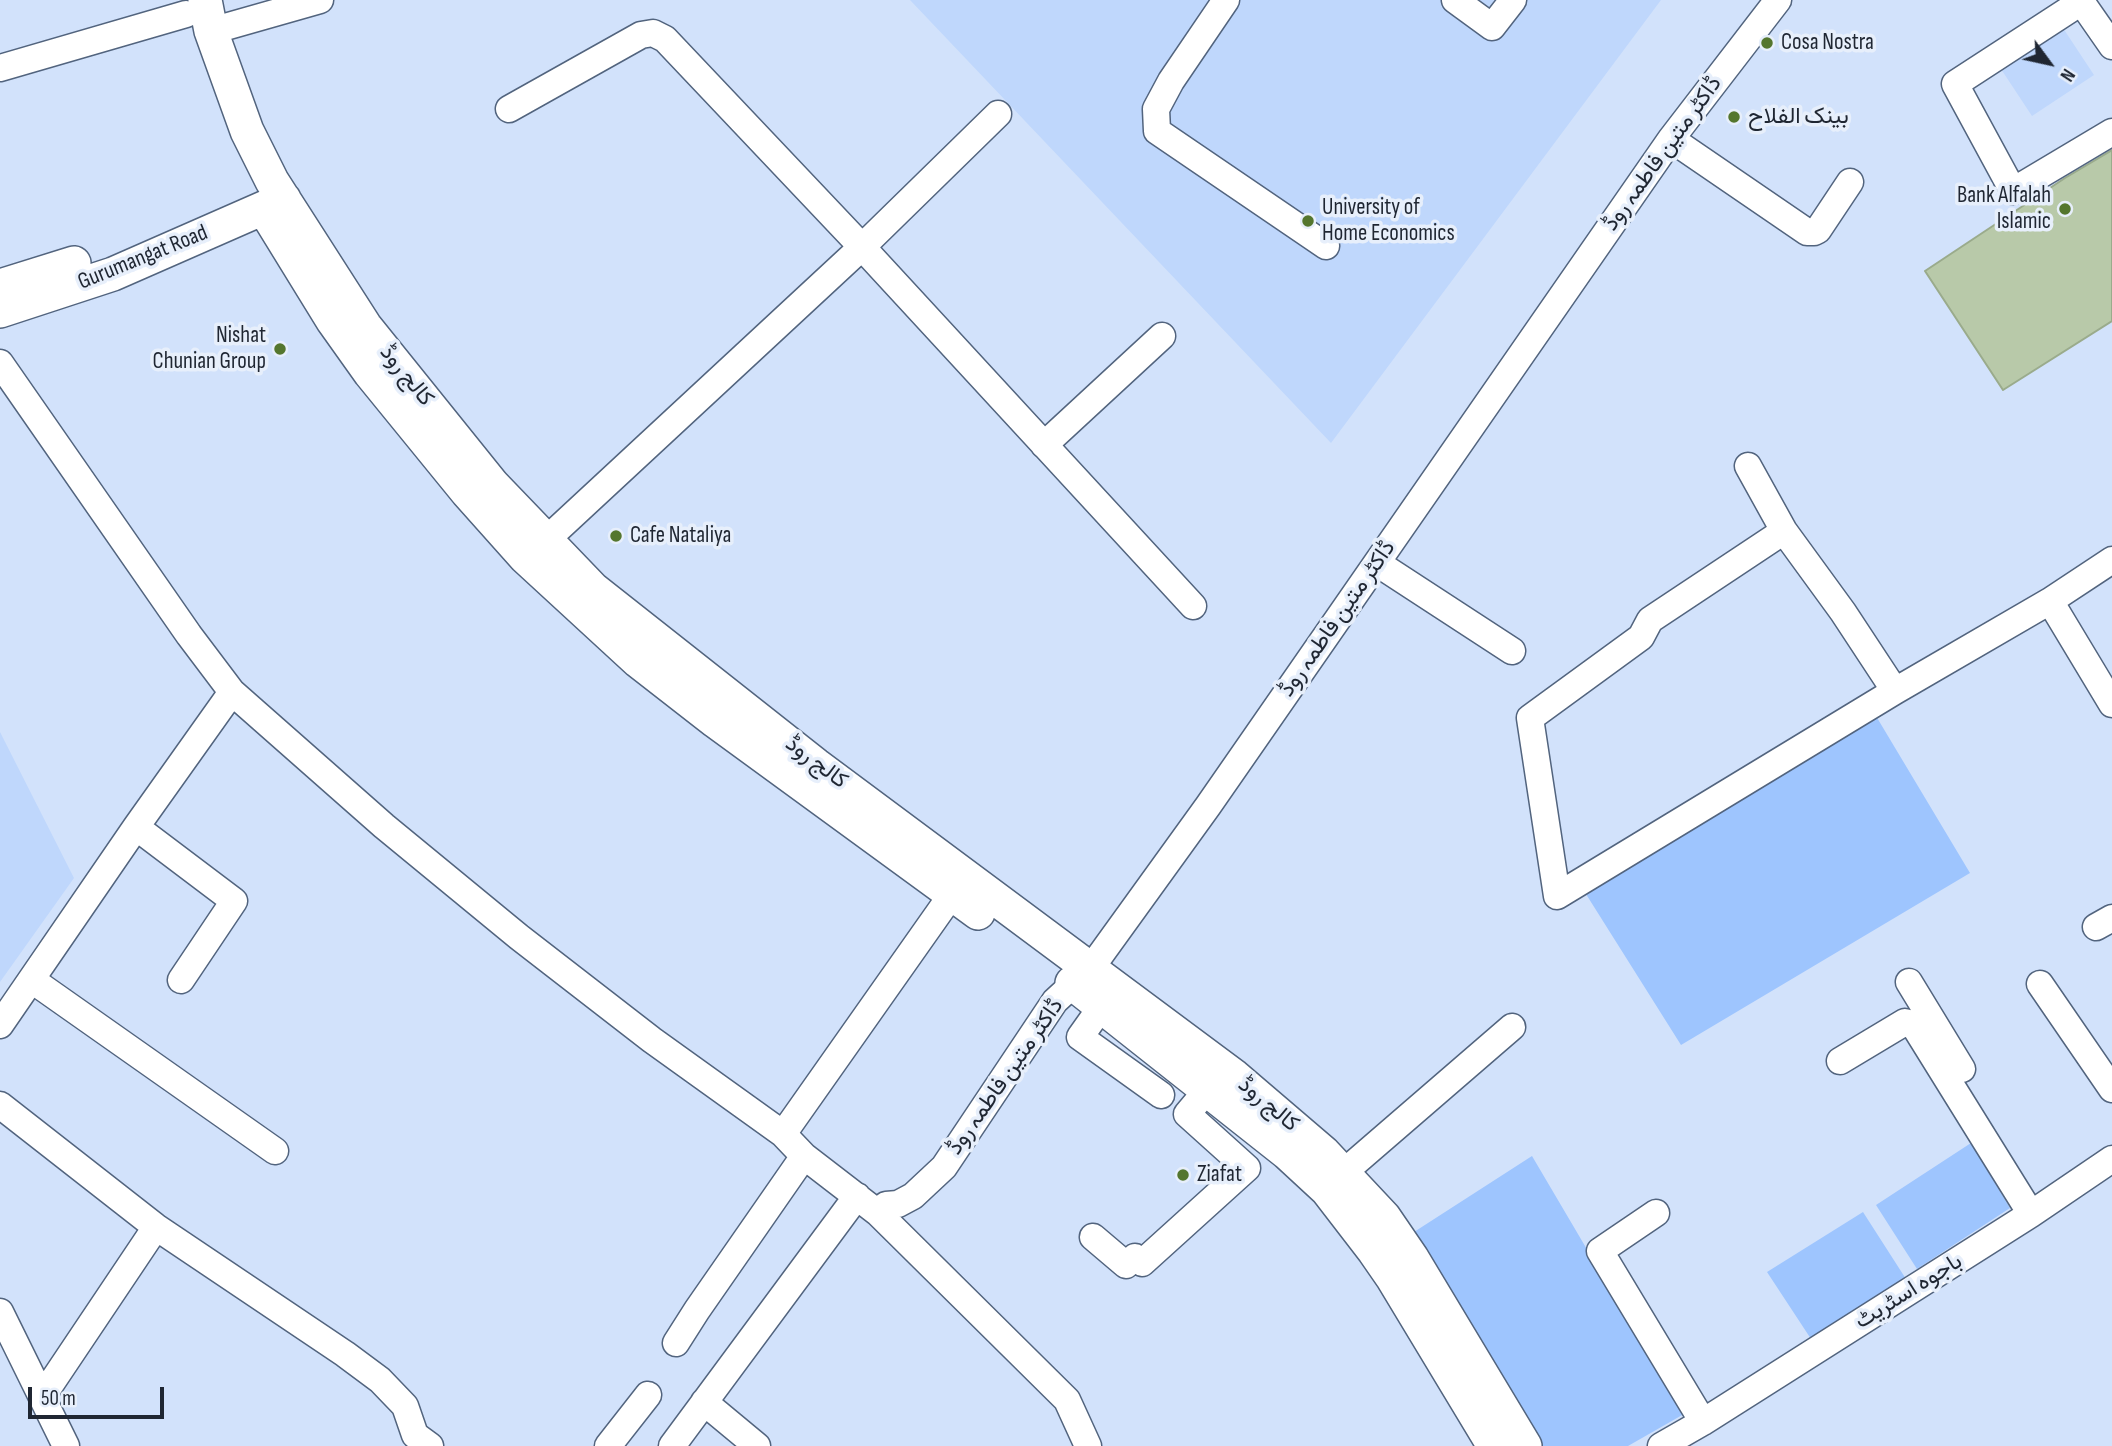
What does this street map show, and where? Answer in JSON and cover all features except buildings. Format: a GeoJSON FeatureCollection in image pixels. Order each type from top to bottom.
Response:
{"type":"FeatureCollection","features":[{"type":"Feature","properties":{"kind":"main road","name":"کالج روڈ"},"geometry":{"type":"LineString","coordinates":[[196,11],[214,99],[239,166],[268,194],[365,326],[493,485],[545,541],[603,597],[816,765],[959,885]]}},
{"type":"Feature","properties":{"kind":"main road","name":"کالج روڈ"},"geometry":{"type":"LineString","coordinates":[[268,194],[333,321],[370,373],[467,492],[525,557],[638,661],[715,721],[959,885],[1082,977],[1234,1076],[1307,1136],[1384,1217],[1412,1258],[1525,1446]]}},
{"type":"Feature","properties":{"kind":"main road","name":"Gurumangat Road"},"geometry":{"type":"LineString","coordinates":[[0,286],[103,254],[160,230],[268,194]]}},
{"type":"Feature","properties":{"kind":"main road","name":"Gurumangat Road"},"geometry":{"type":"LineString","coordinates":[[0,311],[113,274],[268,194]]}},
{"type":"Feature","properties":{"kind":"main road","name":"کالج روڈ"},"geometry":{"type":"LineString","coordinates":[[1082,977],[1102,1006],[1287,1153],[1326,1190],[1392,1277],[1494,1446]]}},
{"type":"Feature","properties":{"kind":"street"},"geometry":{"type":"LineString","coordinates":[[0,68],[196,11],[320,0]]}},
{"type":"Feature","properties":{"kind":"street"},"geometry":{"type":"LineString","coordinates":[[1226,0],[1171,81],[1156,110],[1157,131],[1326,246]]}},
{"type":"Feature","properties":{"kind":"street"},"geometry":{"type":"LineString","coordinates":[[1455,0],[1493,27],[1513,0]]}},
{"type":"Feature","properties":{"kind":"street"},"geometry":{"type":"LineString","coordinates":[[2112,46],[2080,1],[1955,84],[2013,191],[2112,132]]}},
{"type":"Feature","properties":{"kind":"street","name":"ڈاکٹر متین فاطمہ روڈ"},"geometry":{"type":"LineString","coordinates":[[878,1213],[886,1205],[898,1204],[913,1196],[944,1167],[1055,1001],[1082,977],[1208,806],[1671,139],[1773,2]]}},
{"type":"Feature","properties":{"kind":"street"},"geometry":{"type":"LineString","coordinates":[[509,109],[640,35],[653,33],[665,39],[862,247],[1193,606]]}},
{"type":"Feature","properties":{"kind":"street"},"geometry":{"type":"LineString","coordinates":[[545,541],[862,247],[998,114]]}},
{"type":"Feature","properties":{"kind":"street"},"geometry":{"type":"LineString","coordinates":[[1671,139],[1807,232],[1818,230],[1850,182]]}},
{"type":"Feature","properties":{"kind":"street"},"geometry":{"type":"LineString","coordinates":[[1044,445],[1162,336]]}},
{"type":"Feature","properties":{"kind":"street"},"geometry":{"type":"LineString","coordinates":[[0,363],[189,635],[232,692],[384,826],[519,937],[652,1040],[783,1135],[813,1163],[878,1213],[1067,1400],[1088,1446]]}},
{"type":"Feature","properties":{"kind":"street"},"geometry":{"type":"LineString","coordinates":[[1748,466],[1784,531],[1843,612],[1895,691]]}},
{"type":"Feature","properties":{"kind":"street"},"geometry":{"type":"LineString","coordinates":[[1784,531],[1650,620],[1641,637],[1530,718],[1557,896],[1895,691],[2050,601],[2112,560]]}},
{"type":"Feature","properties":{"kind":"street"},"geometry":{"type":"LineString","coordinates":[[1377,563],[1512,651]]}},
{"type":"Feature","properties":{"kind":"street"},"geometry":{"type":"LineString","coordinates":[[2050,601],[2112,704]]}},
{"type":"Feature","properties":{"kind":"street"},"geometry":{"type":"LineString","coordinates":[[0,1025],[232,692]]}},
{"type":"Feature","properties":{"kind":"street"},"geometry":{"type":"LineString","coordinates":[[136,827],[234,901],[181,980]]}},
{"type":"Feature","properties":{"kind":"street"},"geometry":{"type":"LineString","coordinates":[[783,1135],[959,885]]}},
{"type":"Feature","properties":{"kind":"street"},"geometry":{"type":"LineString","coordinates":[[32,980],[275,1151]]}},
{"type":"Feature","properties":{"kind":"street"},"geometry":{"type":"LineString","coordinates":[[1909,982],[2038,1209]]}},
{"type":"Feature","properties":{"kind":"street"},"geometry":{"type":"LineString","coordinates":[[2040,984],[2112,1089]]}},
{"type":"Feature","properties":{"kind":"street"},"geometry":{"type":"LineString","coordinates":[[1102,1006],[1080,1037],[1161,1095]]}},
{"type":"Feature","properties":{"kind":"street"},"geometry":{"type":"LineString","coordinates":[[1840,1061],[1905,1022],[1913,1024],[2038,1209]]}},
{"type":"Feature","properties":{"kind":"street"},"geometry":{"type":"LineString","coordinates":[[1343,1173],[1512,1027]]}},
{"type":"Feature","properties":{"kind":"street"},"geometry":{"type":"LineString","coordinates":[[1093,1237],[1126,1265],[1135,1258],[1142,1263],[1247,1168],[1187,1114],[1208,1089]]}},
{"type":"Feature","properties":{"kind":"street"},"geometry":{"type":"LineString","coordinates":[[0,1105],[156,1227],[380,1380],[405,1406],[415,1435],[430,1446]]}},
{"type":"Feature","properties":{"kind":"street","name":"باجوہ اسٹریٹ"},"geometry":{"type":"LineString","coordinates":[[1661,1446],[2038,1209],[2112,1159]]}},
{"type":"Feature","properties":{"kind":"street"},"geometry":{"type":"LineString","coordinates":[[676,1342],[697,1310],[813,1163]]}},
{"type":"Feature","properties":{"kind":"street"},"geometry":{"type":"LineString","coordinates":[[672,1446],[852,1192]]}},
{"type":"Feature","properties":{"kind":"street"},"geometry":{"type":"LineString","coordinates":[[1656,1213],[1600,1251],[1703,1422]]}},
{"type":"Feature","properties":{"kind":"street"},"geometry":{"type":"LineString","coordinates":[[42,1397],[156,1227]]}},
{"type":"Feature","properties":{"kind":"street"},"geometry":{"type":"LineString","coordinates":[[0,1312],[66,1446]]}},
{"type":"Feature","properties":{"kind":"street"},"geometry":{"type":"LineString","coordinates":[[608,1446],[648,1395]]}},
{"type":"Feature","properties":{"kind":"street"},"geometry":{"type":"LineString","coordinates":[[705,1402],[757,1446]]}},
{"type":"Feature","properties":{"kind":"shaded area","name":"University of Home Economics"},"geometry":{"type":"Polygon","coordinates":[[[910,0],[1661,0],[1331,443],[910,0]]]}},
{"type":"Feature","properties":{"kind":"shaded area"},"geometry":{"type":"Polygon","coordinates":[[[2059,22],[2094,75],[2032,116],[1997,63],[2059,22]]]}},
{"type":"Feature","properties":{"kind":"shaded area"},"geometry":{"type":"Polygon","coordinates":[[[1873,711],[1970,873],[1681,1045],[1579,883],[1873,711]]]}},
{"type":"Feature","properties":{"kind":"shaded area"},"geometry":{"type":"Polygon","coordinates":[[[0,732],[74,878],[0,982],[0,732]]]}},
{"type":"Feature","properties":{"kind":"shaded area"},"geometry":{"type":"Polygon","coordinates":[[[1971,1143],[2010,1208],[1917,1269],[1876,1205],[1971,1143]]]}},
{"type":"Feature","properties":{"kind":"shaded area"},"geometry":{"type":"Polygon","coordinates":[[[1532,1156],[1684,1414],[1628,1446],[1542,1446],[1414,1232],[1532,1156]]]}},
{"type":"Feature","properties":{"kind":"shaded area"},"geometry":{"type":"Polygon","coordinates":[[[1863,1212],[1906,1279],[1813,1342],[1767,1272],[1863,1212]]]}},
{"type":"Feature","properties":{"kind":"place","name":"Cosa Nostra"},"geometry":{"type":"Point","coordinates":[1767,43]}},
{"type":"Feature","properties":{"kind":"place","name":"بینک الفلاح"},"geometry":{"type":"Point","coordinates":[1734,117]}},
{"type":"Feature","properties":{"kind":"place","name":"Bank Alfalah Islamic"},"geometry":{"type":"Point","coordinates":[2065,209]}},
{"type":"Feature","properties":{"kind":"place","name":"University of Home Economics"},"geometry":{"type":"Point","coordinates":[1308,221]}},
{"type":"Feature","properties":{"kind":"place","name":"Nishat Chunian Group"},"geometry":{"type":"Point","coordinates":[280,349]}},
{"type":"Feature","properties":{"kind":"place","name":"Cafe Nataliya"},"geometry":{"type":"Point","coordinates":[616,536]}},
{"type":"Feature","properties":{"kind":"place","name":"Ziafat"},"geometry":{"type":"Point","coordinates":[1183,1175]}}]}
